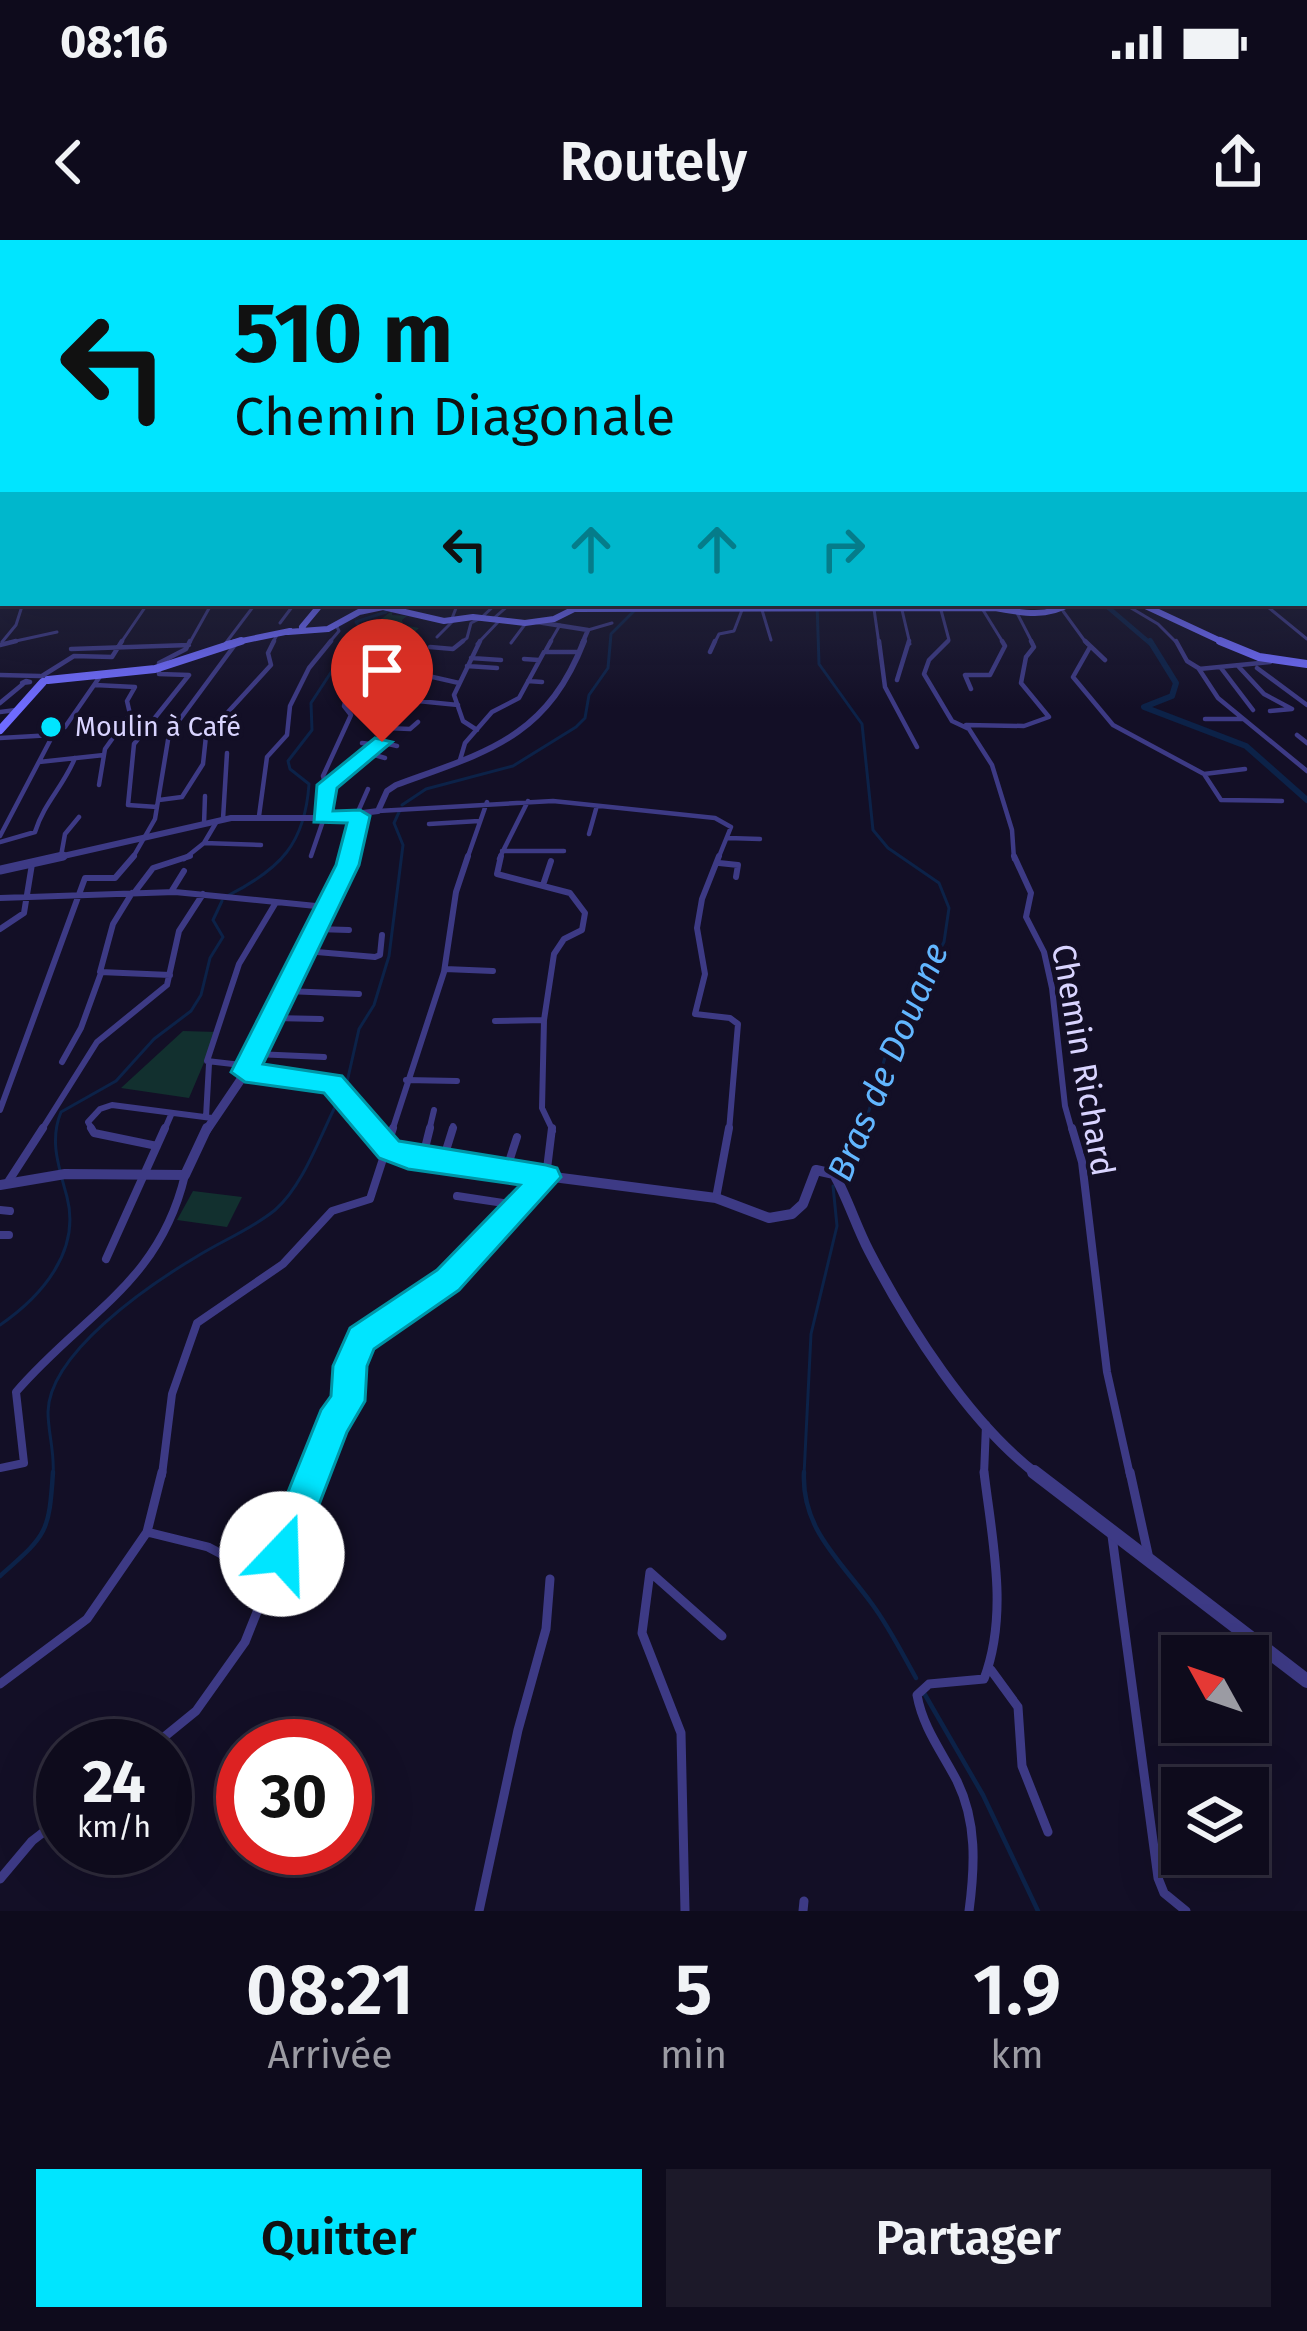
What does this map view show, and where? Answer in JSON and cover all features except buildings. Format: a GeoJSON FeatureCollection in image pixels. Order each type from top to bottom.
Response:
{"type":"FeatureCollection","features":[{"type":"Feature","properties":{"kind":"main road"},"geometry":{"type":"LineString","coordinates":[[303,629],[320,606]]}},
{"type":"Feature","properties":{"kind":"main road"},"geometry":{"type":"LineString","coordinates":[[0,734],[44,678],[158,668],[225,644],[336,626],[359,612],[383,607],[453,620],[537,622],[570,609],[669,606],[902,610],[913,606],[1017,613],[1068,606]]}},
{"type":"Feature","properties":{"kind":"main road"},"geometry":{"type":"LineString","coordinates":[[1144,606],[1263,664],[1307,664]]}},
{"type":"Feature","properties":{"kind":"street"},"geometry":{"type":"LineString","coordinates":[[4,642],[22,606]]}},
{"type":"Feature","properties":{"kind":"street"},"geometry":{"type":"LineString","coordinates":[[0,684],[4,674],[44,678],[74,656],[112,657],[147,606]]}},
{"type":"Feature","properties":{"kind":"street"},"geometry":{"type":"LineString","coordinates":[[210,606],[189,645],[162,660],[158,668],[159,674],[189,676],[133,747],[128,805],[182,797],[204,769],[208,733],[271,665],[268,653],[277,635]]}},
{"type":"Feature","properties":{"kind":"street"},"geometry":{"type":"LineString","coordinates":[[225,644],[254,606]]}},
{"type":"Feature","properties":{"kind":"street"},"geometry":{"type":"LineString","coordinates":[[280,622],[293,606]]}},
{"type":"Feature","properties":{"kind":"street"},"geometry":{"type":"LineString","coordinates":[[437,638],[453,620],[457,606]]}},
{"type":"Feature","properties":{"kind":"street"},"geometry":{"type":"LineString","coordinates":[[477,730],[463,721],[454,695],[495,606]]}},
{"type":"Feature","properties":{"kind":"street"},"geometry":{"type":"LineString","coordinates":[[430,647],[453,649],[466,638],[471,623],[489,619],[507,606]]}},
{"type":"Feature","properties":{"kind":"street"},"geometry":{"type":"LineString","coordinates":[[1128,606],[1156,621],[1176,641],[1186,662],[1201,669],[1263,664],[1307,705]]}},
{"type":"Feature","properties":{"kind":"street"},"geometry":{"type":"LineString","coordinates":[[1217,607],[1233,606]]}},
{"type":"Feature","properties":{"kind":"street"},"geometry":{"type":"LineString","coordinates":[[1266,606],[1307,639]]}},
{"type":"Feature","properties":{"kind":"street"},"geometry":{"type":"LineString","coordinates":[[758,608],[771,640]]}},
{"type":"Feature","properties":{"kind":"street"},"geometry":{"type":"LineString","coordinates":[[874,609],[885,687],[917,747]]}},
{"type":"Feature","properties":{"kind":"street"},"geometry":{"type":"LineString","coordinates":[[710,652],[719,634],[734,632],[742,610]]}},
{"type":"Feature","properties":{"kind":"street"},"geometry":{"type":"LineString","coordinates":[[897,680],[910,645],[902,610]]}},
{"type":"Feature","properties":{"kind":"street","name":"Chemin Richard"},"geometry":{"type":"LineString","coordinates":[[941,610],[949,640],[929,660],[924,674],[952,721],[966,725],[992,766],[1012,830],[1014,858],[1031,893],[1026,916],[1044,952],[1065,1106],[1082,1162],[1098,1321],[1150,1560]]}},
{"type":"Feature","properties":{"kind":"street"},"geometry":{"type":"LineString","coordinates":[[971,689],[965,675],[990,675],[1005,646],[983,610]]}},
{"type":"Feature","properties":{"kind":"street"},"geometry":{"type":"LineString","coordinates":[[1063,610],[1090,647],[1106,660]]}},
{"type":"Feature","properties":{"kind":"street"},"geometry":{"type":"LineString","coordinates":[[966,725],[1024,726],[1048,719],[1022,683],[1021,673],[1034,646],[1017,613]]}},
{"type":"Feature","properties":{"kind":"street"},"geometry":{"type":"LineString","coordinates":[[511,643],[526,622]]}},
{"type":"Feature","properties":{"kind":"street"},"geometry":{"type":"LineString","coordinates":[[537,622],[588,630],[612,623]]}},
{"type":"Feature","properties":{"kind":"street"},"geometry":{"type":"LineString","coordinates":[[259,816],[267,757],[287,735],[290,706],[308,668],[339,631],[336,626]]}},
{"type":"Feature","properties":{"kind":"street"},"geometry":{"type":"LineString","coordinates":[[460,760],[494,710],[522,693],[560,626]]}},
{"type":"Feature","properties":{"kind":"street"},"geometry":{"type":"LineString","coordinates":[[378,811],[390,789],[500,746],[532,720],[549,695],[567,684],[588,630]]}},
{"type":"Feature","properties":{"kind":"street"},"geometry":{"type":"LineString","coordinates":[[4,642],[57,632]]}},
{"type":"Feature","properties":{"kind":"street"},"geometry":{"type":"LineString","coordinates":[[0,1110],[86,877],[120,876],[143,842],[157,804],[169,734],[237,643]]}},
{"type":"Feature","properties":{"kind":"street"},"geometry":{"type":"LineString","coordinates":[[70,649],[189,645]]}},
{"type":"Feature","properties":{"kind":"street"},"geometry":{"type":"LineString","coordinates":[[1090,647],[1073,677],[1110,722],[1204,774],[1221,800],[1282,801]]}},
{"type":"Feature","properties":{"kind":"street"},"geometry":{"type":"LineString","coordinates":[[546,650],[577,652]]}},
{"type":"Feature","properties":{"kind":"street"},"geometry":{"type":"LineString","coordinates":[[467,666],[499,664],[471,658]]}},
{"type":"Feature","properties":{"kind":"street"},"geometry":{"type":"LineString","coordinates":[[524,659],[548,667]]}},
{"type":"Feature","properties":{"kind":"street"},"geometry":{"type":"LineString","coordinates":[[405,662],[403,670],[460,683]]}},
{"type":"Feature","properties":{"kind":"street"},"geometry":{"type":"LineString","coordinates":[[311,856],[327,785],[323,776],[351,715],[344,706],[356,667]]}},
{"type":"Feature","properties":{"kind":"street"},"geometry":{"type":"LineString","coordinates":[[1239,667],[1264,694],[1292,709],[1270,711]]}},
{"type":"Feature","properties":{"kind":"street"},"geometry":{"type":"LineString","coordinates":[[1221,668],[1253,710]]}},
{"type":"Feature","properties":{"kind":"street"},"geometry":{"type":"LineString","coordinates":[[1201,669],[1218,698],[1307,771]]}},
{"type":"Feature","properties":{"kind":"street"},"geometry":{"type":"LineString","coordinates":[[0,839],[53,735],[100,675]]}},
{"type":"Feature","properties":{"kind":"street"},"geometry":{"type":"LineString","coordinates":[[430,679],[418,701],[458,705]]}},
{"type":"Feature","properties":{"kind":"street"},"geometry":{"type":"LineString","coordinates":[[516,683],[542,682]]}},
{"type":"Feature","properties":{"kind":"street"},"geometry":{"type":"LineString","coordinates":[[1,707],[23,684]]}},
{"type":"Feature","properties":{"kind":"street"},"geometry":{"type":"LineString","coordinates":[[95,685],[135,687],[128,701],[130,714],[104,755],[99,785]]}},
{"type":"Feature","properties":{"kind":"street"},"geometry":{"type":"LineString","coordinates":[[512,692],[533,696]]}},
{"type":"Feature","properties":{"kind":"street"},"geometry":{"type":"LineString","coordinates":[[1,707],[16,710]]}},
{"type":"Feature","properties":{"kind":"street"},"geometry":{"type":"LineString","coordinates":[[327,785],[371,754],[390,716]]}},
{"type":"Feature","properties":{"kind":"street"},"geometry":{"type":"LineString","coordinates":[[1205,719],[1245,719]]}},
{"type":"Feature","properties":{"kind":"street"},"geometry":{"type":"LineString","coordinates":[[385,728],[410,729],[418,722]]}},
{"type":"Feature","properties":{"kind":"street"},"geometry":{"type":"LineString","coordinates":[[0,734],[53,735]]}},
{"type":"Feature","properties":{"kind":"street"},"geometry":{"type":"LineString","coordinates":[[1297,735],[1307,743]]}},
{"type":"Feature","properties":{"kind":"street"},"geometry":{"type":"LineString","coordinates":[[362,743],[398,746]]}},
{"type":"Feature","properties":{"kind":"street"},"geometry":{"type":"LineString","coordinates":[[62,1062],[81,1028],[113,924],[133,893],[154,867],[189,856],[220,820],[227,753]]}},
{"type":"Feature","properties":{"kind":"street"},"geometry":{"type":"LineString","coordinates":[[371,754],[385,758]]}},
{"type":"Feature","properties":{"kind":"street"},"geometry":{"type":"LineString","coordinates":[[39,763],[104,755]]}},
{"type":"Feature","properties":{"kind":"street"},"geometry":{"type":"LineString","coordinates":[[0,839],[33,834],[44,804],[62,790],[75,758]]}},
{"type":"Feature","properties":{"kind":"street"},"geometry":{"type":"LineString","coordinates":[[1204,774],[1245,769]]}},
{"type":"Feature","properties":{"kind":"street"},"geometry":{"type":"LineString","coordinates":[[209,1117],[247,1069],[348,865],[368,788]]}},
{"type":"Feature","properties":{"kind":"street"},"geometry":{"type":"LineString","coordinates":[[204,824],[205,796]]}},
{"type":"Feature","properties":{"kind":"street"},"geometry":{"type":"LineString","coordinates":[[186,1719],[221,1680],[245,1642],[333,1422],[348,1401],[350,1366],[362,1338],[448,1280],[546,1177],[554,1132],[542,1108],[544,1020],[554,954],[564,939],[582,930],[585,920],[578,897],[562,887],[499,877],[496,863],[528,801]]}},
{"type":"Feature","properties":{"kind":"street"},"geometry":{"type":"LineString","coordinates":[[0,870],[143,842],[220,820],[259,816],[320,818],[402,807],[528,801],[715,818],[731,826],[700,914],[698,944],[705,974],[695,1014],[730,1018],[738,1024],[734,1101],[716,1198]]}},
{"type":"Feature","properties":{"kind":"street"},"geometry":{"type":"LineString","coordinates":[[0,1684],[87,1619],[147,1532],[160,1489],[172,1394],[197,1323],[283,1264],[332,1211],[341,1205],[368,1203],[445,969],[455,892],[487,802]]}},
{"type":"Feature","properties":{"kind":"street"},"geometry":{"type":"LineString","coordinates":[[590,834],[596,808]]}},
{"type":"Feature","properties":{"kind":"street"},"geometry":{"type":"LineString","coordinates":[[60,859],[65,834],[79,817]]}},
{"type":"Feature","properties":{"kind":"street"},"geometry":{"type":"LineString","coordinates":[[429,824],[480,821]]}},
{"type":"Feature","properties":{"kind":"street"},"geometry":{"type":"LineString","coordinates":[[728,838],[760,839]]}},
{"type":"Feature","properties":{"kind":"street"},"geometry":{"type":"LineString","coordinates":[[204,842],[261,845]]}},
{"type":"Feature","properties":{"kind":"street"},"geometry":{"type":"LineString","coordinates":[[502,850],[564,850]]}},
{"type":"Feature","properties":{"kind":"street"},"geometry":{"type":"LineString","coordinates":[[543,885],[551,861]]}},
{"type":"Feature","properties":{"kind":"street"},"geometry":{"type":"LineString","coordinates":[[719,863],[739,863],[736,877]]}},
{"type":"Feature","properties":{"kind":"street"},"geometry":{"type":"LineString","coordinates":[[0,928],[24,913],[32,865]]}},
{"type":"Feature","properties":{"kind":"street"},"geometry":{"type":"LineString","coordinates":[[171,892],[184,871]]}},
{"type":"Feature","properties":{"kind":"street"},"geometry":{"type":"LineString","coordinates":[[0,898],[171,892],[327,907]]}},
{"type":"Feature","properties":{"kind":"street"},"geometry":{"type":"LineString","coordinates":[[3,1186],[97,1042],[164,988],[179,932],[203,894]]}},
{"type":"Feature","properties":{"kind":"street"},"geometry":{"type":"LineString","coordinates":[[0,1468],[24,1462],[16,1392],[35,1366],[132,1286],[161,1242],[209,1117],[205,1070],[239,964],[276,903]]}},
{"type":"Feature","properties":{"kind":"street"},"geometry":{"type":"LineString","coordinates":[[316,929],[350,931]]}},
{"type":"Feature","properties":{"kind":"street"},"geometry":{"type":"LineString","coordinates":[[305,951],[375,957],[380,955],[382,935]]}},
{"type":"Feature","properties":{"kind":"street"},"geometry":{"type":"LineString","coordinates":[[445,969],[493,971]]}},
{"type":"Feature","properties":{"kind":"street"},"geometry":{"type":"LineString","coordinates":[[101,973],[170,975]]}},
{"type":"Feature","properties":{"kind":"street"},"geometry":{"type":"LineString","coordinates":[[286,991],[358,994]]}},
{"type":"Feature","properties":{"kind":"street"},"geometry":{"type":"LineString","coordinates":[[273,1018],[320,1019]]}},
{"type":"Feature","properties":{"kind":"street"},"geometry":{"type":"LineString","coordinates":[[495,1022],[544,1020]]}},
{"type":"Feature","properties":{"kind":"street"},"geometry":{"type":"LineString","coordinates":[[255,1054],[324,1058]]}},
{"type":"Feature","properties":{"kind":"street"},"geometry":{"type":"LineString","coordinates":[[209,1064],[332,1084],[385,1147],[422,1160],[716,1198],[769,1218],[792,1214],[803,1204],[816,1170],[825,1169],[838,1181],[881,1272],[986,1424],[1028,1468],[1307,1681]]}},
{"type":"Feature","properties":{"kind":"street"},"geometry":{"type":"LineString","coordinates":[[406,1080],[457,1081]]}},
{"type":"Feature","properties":{"kind":"street"},"geometry":{"type":"LineString","coordinates":[[157,1146],[94,1133],[88,1122],[100,1108],[112,1105],[209,1117]]}},
{"type":"Feature","properties":{"kind":"street"},"geometry":{"type":"LineString","coordinates":[[422,1160],[434,1110]]}},
{"type":"Feature","properties":{"kind":"street"},"geometry":{"type":"LineString","coordinates":[[106,1259],[171,1115]]}},
{"type":"Feature","properties":{"kind":"street"},"geometry":{"type":"LineString","coordinates":[[442,1163],[452,1126]]}},
{"type":"Feature","properties":{"kind":"street"},"geometry":{"type":"LineString","coordinates":[[506,1171],[517,1136]]}},
{"type":"Feature","properties":{"kind":"street"},"geometry":{"type":"LineString","coordinates":[[3,1186],[61,1174],[185,1175]]}},
{"type":"Feature","properties":{"kind":"street"},"geometry":{"type":"LineString","coordinates":[[457,1196],[523,1205]]}},
{"type":"Feature","properties":{"kind":"street"},"geometry":{"type":"LineString","coordinates":[[0,1210],[10,1210]]}},
{"type":"Feature","properties":{"kind":"street"},"geometry":{"type":"LineString","coordinates":[[969,1911],[976,1851],[960,1786],[927,1727],[917,1695],[929,1684],[984,1679],[989,1669],[998,1632],[983,1469],[986,1424]]}},
{"type":"Feature","properties":{"kind":"street"},"geometry":{"type":"LineString","coordinates":[[241,1564],[270,1508]]}},
{"type":"Feature","properties":{"kind":"street"},"geometry":{"type":"LineString","coordinates":[[147,1532],[208,1547],[271,1580]]}},
{"type":"Feature","properties":{"kind":"street"},"geometry":{"type":"LineString","coordinates":[[1113,1532],[1158,1878],[1164,1893],[1186,1911]]}},
{"type":"Feature","properties":{"kind":"street"},"geometry":{"type":"LineString","coordinates":[[686,1911],[681,1733],[642,1633],[650,1572],[722,1636]]}},
{"type":"Feature","properties":{"kind":"street"},"geometry":{"type":"LineString","coordinates":[[479,1911],[518,1730],[546,1629],[550,1579]]}},
{"type":"Feature","properties":{"kind":"street"},"geometry":{"type":"LineString","coordinates":[[989,1669],[1018,1707],[1022,1766],[1048,1832]]}},
{"type":"Feature","properties":{"kind":"street"},"geometry":{"type":"LineString","coordinates":[[0,1879],[36,1838]]}},
{"type":"Feature","properties":{"kind":"green space"},"geometry":{"type":"Polygon","coordinates":[[[392,611],[392,615],[407,616],[403,625],[419,628],[406,640],[409,643],[388,660],[358,658],[359,635],[392,611]]]}},
{"type":"Feature","properties":{"kind":"green space"},"geometry":{"type":"Polygon","coordinates":[[[183,1031],[217,1032],[189,1098],[121,1088],[183,1031]]]}},
{"type":"Feature","properties":{"kind":"green space"},"geometry":{"type":"Polygon","coordinates":[[[193,1191],[242,1197],[227,1227],[177,1220],[193,1191]]]}},
{"type":"Feature","properties":{"kind":"waterway"},"geometry":{"type":"LineString","coordinates":[[402,805],[426,789],[513,766],[576,727],[585,718],[589,695],[608,668],[611,634],[639,606]]}},
{"type":"Feature","properties":{"kind":"waterway","name":"Bras de Douane"},"geometry":{"type":"LineString","coordinates":[[817,606],[819,664],[862,724],[873,830],[888,848],[939,883],[949,908],[944,942],[890,1041],[858,1147],[839,1179]]}},
{"type":"Feature","properties":{"kind":"waterway"},"geometry":{"type":"LineString","coordinates":[[1107,606],[1151,644]]}},
{"type":"Feature","properties":{"kind":"waterway"},"geometry":{"type":"LineString","coordinates":[[229,895],[276,864],[295,839],[309,784],[290,769],[288,761],[312,730],[311,703],[360,628],[356,622],[386,612]]}},
{"type":"Feature","properties":{"kind":"waterway"},"geometry":{"type":"LineString","coordinates":[[1150,641],[1176,683],[1172,696],[1144,707],[1246,746],[1307,800]]}},
{"type":"Feature","properties":{"kind":"waterway"},"geometry":{"type":"LineString","coordinates":[[345,1091],[359,1029],[374,1005],[389,956],[403,845],[394,823],[400,810]]}},
{"type":"Feature","properties":{"kind":"waterway"},"geometry":{"type":"LineString","coordinates":[[0,1325],[43,1286],[63,1254],[70,1217],[56,1144],[61,1112],[116,1081],[154,1039],[191,1011],[223,937],[213,920],[222,901]]}},
{"type":"Feature","properties":{"kind":"waterway"},"geometry":{"type":"LineString","coordinates":[[53,1472],[48,1412],[65,1367],[129,1303],[275,1210],[303,1173],[339,1099]]}},
{"type":"Feature","properties":{"kind":"waterway","name":"Bras de Douane"},"geometry":{"type":"LineString","coordinates":[[804,1473],[811,1334],[837,1226],[833,1186]]}},
{"type":"Feature","properties":{"kind":"waterway"},"geometry":{"type":"LineString","coordinates":[[0,1576],[42,1532],[50,1509],[53,1472]]}},
{"type":"Feature","properties":{"kind":"waterway","name":"Bras de Douane"},"geometry":{"type":"LineString","coordinates":[[804,1473],[816,1527],[878,1613],[916,1678]]}},
{"type":"Feature","properties":{"kind":"waterway","name":"Bras de Douane"},"geometry":{"type":"LineString","coordinates":[[924,1693],[983,1795],[1038,1911]]}},
{"type":"Feature","properties":{"kind":"place","name":"Moulin à Café"},"geometry":{"type":"Point","coordinates":[51,727]}},
{"type":"Feature","properties":{"kind":"route"},"geometry":{"type":"LineString","coordinates":[[282,1554],[333,1422],[348,1401],[353,1352],[362,1338],[448,1280],[514,1216],[546,1177],[408,1157],[389,1150],[370,1133],[332,1084],[245,1072],[348,865],[360,816],[322,818],[327,785],[356,767],[382,742]]}}]}
